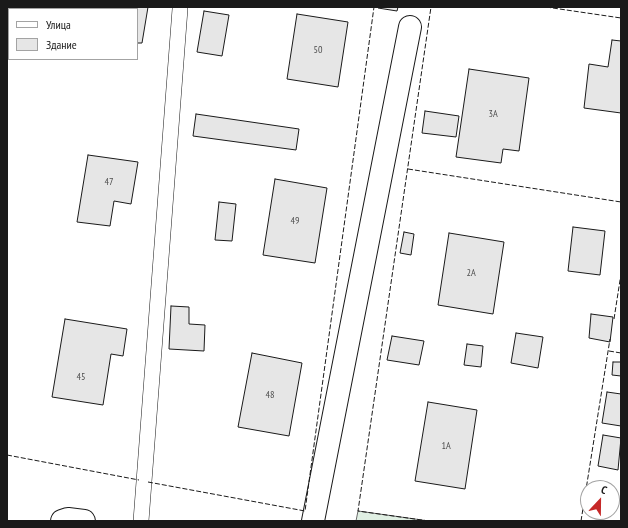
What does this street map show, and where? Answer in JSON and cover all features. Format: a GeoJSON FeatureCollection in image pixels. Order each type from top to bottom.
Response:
{"type":"FeatureCollection","features":[{"type":"Feature","properties":{"kind":"street"},"geometry":{"type":"LineString","coordinates":[[314,521],[410,27]]}},
{"type":"Feature","properties":{"kind":"street"},"geometry":{"type":"LineString","coordinates":[[62,521],[68,519],[84,521]]}},
{"type":"Feature","properties":{"kind":"lane"},"geometry":{"type":"LineString","coordinates":[[141,521],[180,9]]}},
{"type":"Feature","properties":{"kind":"green space"},"geometry":{"type":"Polygon","coordinates":[[[358,511],[429,521],[356,521],[358,511]]]}},
{"type":"Feature","properties":{"kind":"building"},"geometry":{"type":"Polygon","coordinates":[[[148,7],[142,43],[138,43],[138,8],[106,8],[148,7]]]}},
{"type":"Feature","properties":{"kind":"building"},"geometry":{"type":"Polygon","coordinates":[[[378,7],[398,7],[397,11],[378,7]]]}},
{"type":"Feature","properties":{"kind":"building"},"geometry":{"type":"Polygon","coordinates":[[[204,11],[229,15],[222,56],[197,52],[204,11]]]}},
{"type":"Feature","properties":{"kind":"building"},"geometry":{"type":"Polygon","coordinates":[[[297,14],[348,22],[338,87],[287,79],[297,14]]]}},
{"type":"Feature","properties":{"kind":"building"},"geometry":{"type":"Polygon","coordinates":[[[612,40],[621,41],[621,113],[584,108],[589,64],[608,67],[612,40]]]}},
{"type":"Feature","properties":{"kind":"building"},"geometry":{"type":"Polygon","coordinates":[[[469,69],[529,78],[519,151],[503,149],[501,163],[456,157],[469,69]]]}},
{"type":"Feature","properties":{"kind":"building"},"geometry":{"type":"Polygon","coordinates":[[[425,111],[459,116],[456,137],[422,133],[425,111]]]}},
{"type":"Feature","properties":{"kind":"building"},"geometry":{"type":"Polygon","coordinates":[[[196,114],[299,129],[296,150],[193,136],[196,114]]]}},
{"type":"Feature","properties":{"kind":"building"},"geometry":{"type":"Polygon","coordinates":[[[88,155],[138,162],[131,204],[114,201],[110,226],[77,222],[88,155]]]}},
{"type":"Feature","properties":{"kind":"building"},"geometry":{"type":"Polygon","coordinates":[[[275,179],[327,188],[315,263],[263,255],[275,179]]]}},
{"type":"Feature","properties":{"kind":"building"},"geometry":{"type":"Polygon","coordinates":[[[219,202],[236,204],[232,241],[215,240],[219,202]]]}},
{"type":"Feature","properties":{"kind":"building"},"geometry":{"type":"Polygon","coordinates":[[[573,227],[605,231],[600,275],[568,271],[573,227]]]}},
{"type":"Feature","properties":{"kind":"building"},"geometry":{"type":"Polygon","coordinates":[[[404,232],[414,234],[411,255],[400,253],[404,232]]]}},
{"type":"Feature","properties":{"kind":"building"},"geometry":{"type":"Polygon","coordinates":[[[449,233],[504,242],[493,314],[438,305],[449,233]]]}},
{"type":"Feature","properties":{"kind":"building"},"geometry":{"type":"Polygon","coordinates":[[[171,306],[189,307],[189,324],[205,325],[204,351],[169,349],[171,306]]]}},
{"type":"Feature","properties":{"kind":"building"},"geometry":{"type":"Polygon","coordinates":[[[591,314],[613,317],[610,342],[589,338],[591,314]]]}},
{"type":"Feature","properties":{"kind":"building"},"geometry":{"type":"Polygon","coordinates":[[[65,319],[127,329],[123,356],[111,354],[103,405],[52,397],[65,319]]]}},
{"type":"Feature","properties":{"kind":"building"},"geometry":{"type":"Polygon","coordinates":[[[516,333],[543,337],[538,368],[511,363],[516,333]]]}},
{"type":"Feature","properties":{"kind":"building"},"geometry":{"type":"Polygon","coordinates":[[[392,336],[424,341],[419,365],[387,360],[392,336]]]}},
{"type":"Feature","properties":{"kind":"building"},"geometry":{"type":"Polygon","coordinates":[[[467,344],[483,346],[481,367],[464,365],[467,344]]]}},
{"type":"Feature","properties":{"kind":"building"},"geometry":{"type":"Polygon","coordinates":[[[252,353],[302,363],[289,436],[238,427],[252,353]]]}},
{"type":"Feature","properties":{"kind":"building"},"geometry":{"type":"Polygon","coordinates":[[[613,362],[621,362],[621,376],[612,375],[613,362]]]}},
{"type":"Feature","properties":{"kind":"building"},"geometry":{"type":"Polygon","coordinates":[[[607,392],[621,394],[621,426],[602,423],[607,392]]]}},
{"type":"Feature","properties":{"kind":"building"},"geometry":{"type":"Polygon","coordinates":[[[428,402],[477,410],[465,489],[415,481],[428,402]]]}},
{"type":"Feature","properties":{"kind":"building"},"geometry":{"type":"Polygon","coordinates":[[[603,435],[621,438],[618,470],[598,466],[603,435]]]}},
{"type":"Feature","properties":{"kind":"fence"},"geometry":{"type":"LineString","coordinates":[[148,482],[305,511],[374,7]]}},
{"type":"Feature","properties":{"kind":"fence"},"geometry":{"type":"LineString","coordinates":[[429,521],[358,511],[431,7]]}},
{"type":"Feature","properties":{"kind":"fence"},"geometry":{"type":"LineString","coordinates":[[546,7],[621,18]]}},
{"type":"Feature","properties":{"kind":"fence"},"geometry":{"type":"LineString","coordinates":[[408,169],[621,202]]}},
{"type":"Feature","properties":{"kind":"fence"},"geometry":{"type":"LineString","coordinates":[[614,319],[621,274]]}},
{"type":"Feature","properties":{"kind":"fence"},"geometry":{"type":"LineString","coordinates":[[581,521],[610,339]]}},
{"type":"Feature","properties":{"kind":"fence"},"geometry":{"type":"LineString","coordinates":[[609,351],[621,353]]}},
{"type":"Feature","properties":{"kind":"fence"},"geometry":{"type":"LineString","coordinates":[[7,455],[139,480]]}}]}
